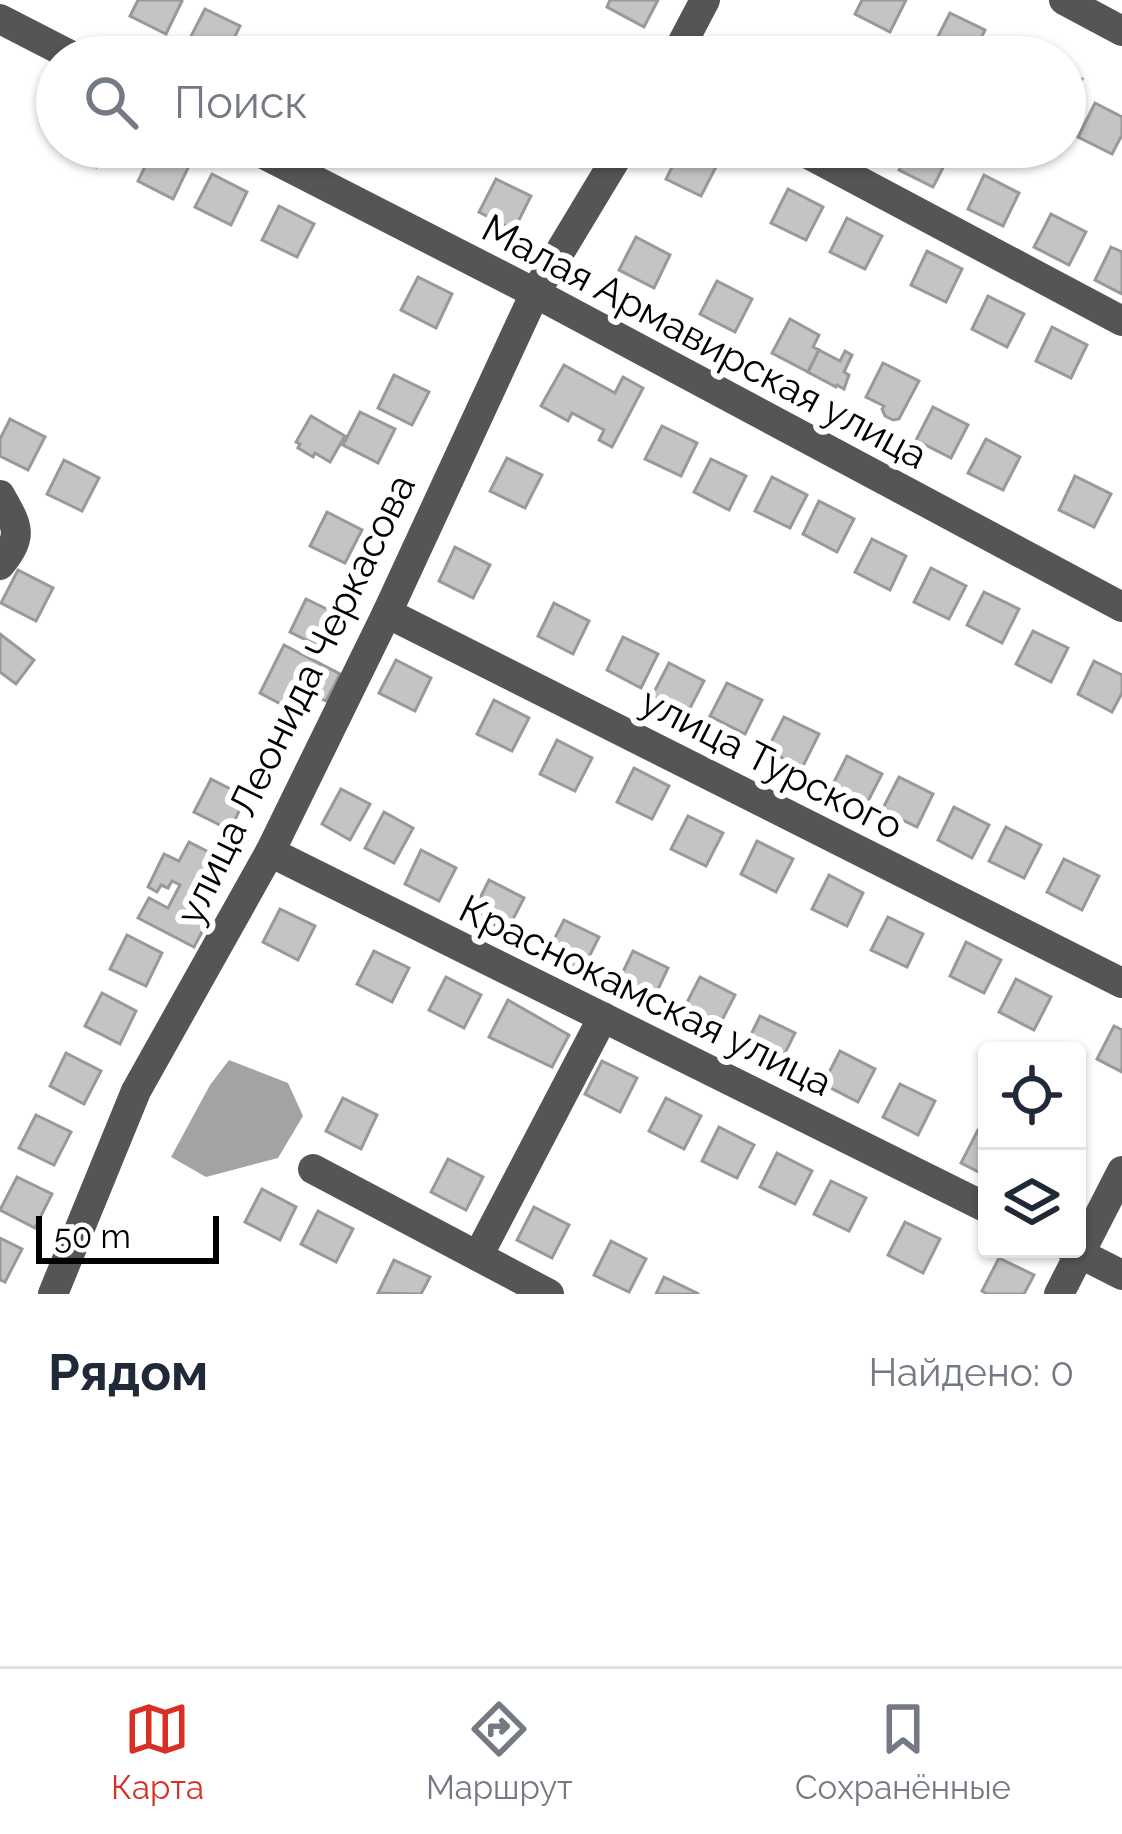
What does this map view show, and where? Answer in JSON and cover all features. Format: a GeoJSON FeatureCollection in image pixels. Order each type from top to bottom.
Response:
{"type":"FeatureCollection","features":[{"type":"Feature","properties":{"kind":"street"},"geometry":{"type":"LineString","coordinates":[[687,36],[705,0]]}},
{"type":"Feature","properties":{"kind":"street"},"geometry":{"type":"LineString","coordinates":[[1064,0],[1122,31]]}},
{"type":"Feature","properties":{"kind":"street"},"geometry":{"type":"LineString","coordinates":[[0,19],[36,37]]}},
{"type":"Feature","properties":{"kind":"street","name":"Малая Армавирская улица"},"geometry":{"type":"LineString","coordinates":[[291,168],[1122,607]]}},
{"type":"Feature","properties":{"kind":"street","name":"улица Леонида Черкасова"},"geometry":{"type":"LineString","coordinates":[[53,1294],[136,1091],[270,852],[535,293],[610,168]]}},
{"type":"Feature","properties":{"kind":"street"},"geometry":{"type":"LineString","coordinates":[[835,168],[1122,320]]}},
{"type":"Feature","properties":{"kind":"street"},"geometry":{"type":"LineString","coordinates":[[0,495],[16,523],[15,547],[0,566]]}},
{"type":"Feature","properties":{"kind":"street","name":"улица Турского"},"geometry":{"type":"LineString","coordinates":[[386,613],[1122,983]]}},
{"type":"Feature","properties":{"kind":"street","name":"Краснокамская улица"},"geometry":{"type":"LineString","coordinates":[[270,852],[978,1204]]}},
{"type":"Feature","properties":{"kind":"street"},"geometry":{"type":"LineString","coordinates":[[478,1256],[603,1017]]}},
{"type":"Feature","properties":{"kind":"street"},"geometry":{"type":"LineString","coordinates":[[314,1169],[549,1294]]}},
{"type":"Feature","properties":{"kind":"street"},"geometry":{"type":"LineString","coordinates":[[1086,1232],[1122,1171]]}},
{"type":"Feature","properties":{"kind":"street"},"geometry":{"type":"LineString","coordinates":[[1086,1257],[1122,1275]]}},
{"type":"Feature","properties":{"kind":"street"},"geometry":{"type":"LineString","coordinates":[[1059,1294],[1072,1258]]}},
{"type":"Feature","properties":{"kind":"shaded area"},"geometry":{"type":"Polygon","coordinates":[[[229,1060],[288,1083],[303,1116],[278,1158],[206,1177],[171,1157],[229,1060]]]}},
{"type":"Feature","properties":{"kind":"building"},"geometry":{"type":"Polygon","coordinates":[[[138,0],[182,1],[166,34],[130,16],[138,0]]]}},
{"type":"Feature","properties":{"kind":"building"},"geometry":{"type":"Polygon","coordinates":[[[610,0],[658,0],[644,27],[607,7],[610,0]]]}},
{"type":"Feature","properties":{"kind":"building"},"geometry":{"type":"Polygon","coordinates":[[[862,0],[906,0],[890,32],[855,14],[862,0]]]}},
{"type":"Feature","properties":{"kind":"building"},"geometry":{"type":"Polygon","coordinates":[[[205,9],[240,26],[235,36],[191,36],[205,9]]]}},
{"type":"Feature","properties":{"kind":"building"},"geometry":{"type":"Polygon","coordinates":[[[950,13],[985,30],[982,36],[938,36],[950,13]]]}},
{"type":"Feature","properties":{"kind":"building"},"geometry":{"type":"Polygon","coordinates":[[[1095,103],[1122,117],[1122,135],[1112,154],[1086,141],[1086,121],[1095,103]]]}},
{"type":"Feature","properties":{"kind":"building"},"geometry":{"type":"Polygon","coordinates":[[[144,168],[188,168],[173,199],[138,181],[144,168]]]}},
{"type":"Feature","properties":{"kind":"building"},"geometry":{"type":"Polygon","coordinates":[[[672,168],[715,168],[701,196],[666,179],[672,168]]]}},
{"type":"Feature","properties":{"kind":"building"},"geometry":{"type":"Polygon","coordinates":[[[900,168],[943,168],[933,187],[900,168]]]}},
{"type":"Feature","properties":{"kind":"building"},"geometry":{"type":"Polygon","coordinates":[[[212,174],[247,192],[231,225],[195,207],[212,174]]]}},
{"type":"Feature","properties":{"kind":"building"},"geometry":{"type":"Polygon","coordinates":[[[984,175],[1019,193],[1003,226],[968,209],[984,175]]]}},
{"type":"Feature","properties":{"kind":"building"},"geometry":{"type":"Polygon","coordinates":[[[496,179],[531,196],[514,230],[479,212],[496,179]]]}},
{"type":"Feature","properties":{"kind":"building"},"geometry":{"type":"Polygon","coordinates":[[[788,189],[823,207],[806,240],[771,223],[788,189]]]}},
{"type":"Feature","properties":{"kind":"building"},"geometry":{"type":"Polygon","coordinates":[[[279,206],[314,224],[297,257],[262,240],[279,206]]]}},
{"type":"Feature","properties":{"kind":"building"},"geometry":{"type":"Polygon","coordinates":[[[1051,214],[1086,232],[1069,265],[1034,247],[1051,214]]]}},
{"type":"Feature","properties":{"kind":"building"},"geometry":{"type":"Polygon","coordinates":[[[847,218],[882,236],[865,269],[830,252],[847,218]]]}},
{"type":"Feature","properties":{"kind":"building"},"geometry":{"type":"Polygon","coordinates":[[[636,237],[670,255],[654,288],[619,270],[636,237]]]}},
{"type":"Feature","properties":{"kind":"building"},"geometry":{"type":"Polygon","coordinates":[[[1111,247],[1122,252],[1122,294],[1095,280],[1111,247]]]}},
{"type":"Feature","properties":{"kind":"building"},"geometry":{"type":"Polygon","coordinates":[[[927,251],[962,269],[946,302],[911,285],[927,251]]]}},
{"type":"Feature","properties":{"kind":"building"},"geometry":{"type":"Polygon","coordinates":[[[418,277],[452,294],[436,328],[401,310],[418,277]]]}},
{"type":"Feature","properties":{"kind":"building"},"geometry":{"type":"Polygon","coordinates":[[[717,281],[752,299],[735,332],[700,314],[717,281]]]}},
{"type":"Feature","properties":{"kind":"building"},"geometry":{"type":"Polygon","coordinates":[[[988,296],[1024,314],[1007,347],[972,329],[988,296]]]}},
{"type":"Feature","properties":{"kind":"building"},"geometry":{"type":"Polygon","coordinates":[[[790,319],[819,335],[813,347],[819,350],[808,372],[772,353],[790,319]]]}},
{"type":"Feature","properties":{"kind":"building"},"geometry":{"type":"Polygon","coordinates":[[[1052,327],[1087,345],[1071,378],[1036,361],[1052,327]]]}},
{"type":"Feature","properties":{"kind":"building"},"geometry":{"type":"Polygon","coordinates":[[[819,350],[840,361],[845,351],[852,355],[844,372],[849,375],[844,389],[808,372],[819,350]]]}},
{"type":"Feature","properties":{"kind":"building"},"geometry":{"type":"Polygon","coordinates":[[[883,363],[919,381],[899,419],[885,416],[884,406],[866,397],[883,363]]]}},
{"type":"Feature","properties":{"kind":"building"},"geometry":{"type":"Polygon","coordinates":[[[564,365],[615,393],[623,377],[643,388],[612,447],[599,440],[604,430],[572,413],[568,421],[541,406],[564,365]]]}},
{"type":"Feature","properties":{"kind":"building"},"geometry":{"type":"Polygon","coordinates":[[[394,375],[429,392],[412,425],[378,408],[394,375]]]}},
{"type":"Feature","properties":{"kind":"building"},"geometry":{"type":"Polygon","coordinates":[[[933,407],[968,425],[951,458],[916,440],[933,407]]]}},
{"type":"Feature","properties":{"kind":"building"},"geometry":{"type":"Polygon","coordinates":[[[360,412],[395,429],[378,463],[343,445],[360,412]]]}},
{"type":"Feature","properties":{"kind":"building"},"geometry":{"type":"Polygon","coordinates":[[[311,416],[345,436],[330,462],[298,448],[296,442],[311,416]]]}},
{"type":"Feature","properties":{"kind":"building"},"geometry":{"type":"Polygon","coordinates":[[[10,419],[45,437],[28,470],[0,456],[0,439],[10,419]]]}},
{"type":"Feature","properties":{"kind":"building"},"geometry":{"type":"Polygon","coordinates":[[[662,426],[697,443],[681,476],[645,459],[662,426]]]}},
{"type":"Feature","properties":{"kind":"building"},"geometry":{"type":"Polygon","coordinates":[[[986,439],[1020,457],[1003,490],[968,473],[986,439]]]}},
{"type":"Feature","properties":{"kind":"building"},"geometry":{"type":"Polygon","coordinates":[[[507,458],[542,475],[525,508],[490,491],[507,458]]]}},
{"type":"Feature","properties":{"kind":"building"},"geometry":{"type":"Polygon","coordinates":[[[711,459],[746,476],[729,510],[694,492],[711,459]]]}},
{"type":"Feature","properties":{"kind":"building"},"geometry":{"type":"Polygon","coordinates":[[[64,460],[99,478],[82,511],[47,494],[64,460]]]}},
{"type":"Feature","properties":{"kind":"building"},"geometry":{"type":"Polygon","coordinates":[[[1075,476],[1111,494],[1094,527],[1059,510],[1075,476]]]}},
{"type":"Feature","properties":{"kind":"building"},"geometry":{"type":"Polygon","coordinates":[[[772,477],[807,495],[790,528],[755,511],[772,477]]]}},
{"type":"Feature","properties":{"kind":"building"},"geometry":{"type":"Polygon","coordinates":[[[819,501],[854,519],[837,552],[803,534],[819,501]]]}},
{"type":"Feature","properties":{"kind":"building"},"geometry":{"type":"Polygon","coordinates":[[[327,512],[362,530],[345,563],[310,546],[327,512]]]}},
{"type":"Feature","properties":{"kind":"building"},"geometry":{"type":"Polygon","coordinates":[[[872,539],[906,556],[890,590],[855,572],[872,539]]]}},
{"type":"Feature","properties":{"kind":"building"},"geometry":{"type":"Polygon","coordinates":[[[455,547],[490,565],[473,598],[439,581],[455,547]]]}},
{"type":"Feature","properties":{"kind":"building"},"geometry":{"type":"Polygon","coordinates":[[[931,568],[966,586],[949,619],[914,602],[931,568]]]}},
{"type":"Feature","properties":{"kind":"building"},"geometry":{"type":"Polygon","coordinates":[[[18,570],[53,588],[36,621],[1,603],[18,570]]]}},
{"type":"Feature","properties":{"kind":"building"},"geometry":{"type":"Polygon","coordinates":[[[984,592],[1019,609],[1002,643],[967,625],[984,592]]]}},
{"type":"Feature","properties":{"kind":"building"},"geometry":{"type":"Polygon","coordinates":[[[306,599],[341,616],[324,649],[290,632],[306,599]]]}},
{"type":"Feature","properties":{"kind":"building"},"geometry":{"type":"Polygon","coordinates":[[[554,603],[589,621],[573,654],[538,636],[554,603]]]}},
{"type":"Feature","properties":{"kind":"building"},"geometry":{"type":"Polygon","coordinates":[[[1033,631],[1068,648],[1051,682],[1016,664],[1033,631]]]}},
{"type":"Feature","properties":{"kind":"building"},"geometry":{"type":"Polygon","coordinates":[[[0,634],[34,660],[16,684],[0,672],[0,634]]]}},
{"type":"Feature","properties":{"kind":"building"},"geometry":{"type":"Polygon","coordinates":[[[623,637],[658,654],[641,688],[607,670],[623,637]]]}},
{"type":"Feature","properties":{"kind":"building"},"geometry":{"type":"Polygon","coordinates":[[[284,645],[340,674],[326,701],[301,689],[298,695],[303,698],[296,712],[260,693],[284,645]]]}},
{"type":"Feature","properties":{"kind":"building"},"geometry":{"type":"Polygon","coordinates":[[[396,660],[431,678],[415,711],[379,693],[396,660]]]}},
{"type":"Feature","properties":{"kind":"building"},"geometry":{"type":"Polygon","coordinates":[[[1094,661],[1122,675],[1122,693],[1112,712],[1078,694],[1094,661]]]}},
{"type":"Feature","properties":{"kind":"building"},"geometry":{"type":"Polygon","coordinates":[[[669,663],[704,681],[687,714],[652,696],[669,663]]]}},
{"type":"Feature","properties":{"kind":"building"},"geometry":{"type":"Polygon","coordinates":[[[727,683],[762,700],[745,734],[710,716],[727,683]]]}},
{"type":"Feature","properties":{"kind":"building"},"geometry":{"type":"Polygon","coordinates":[[[494,700],[529,718],[512,751],[477,734],[494,700]]]}},
{"type":"Feature","properties":{"kind":"building"},"geometry":{"type":"Polygon","coordinates":[[[784,717],[819,734],[802,768],[767,750],[784,717]]]}},
{"type":"Feature","properties":{"kind":"building"},"geometry":{"type":"Polygon","coordinates":[[[557,740],[592,758],[575,791],[540,774],[557,740]]]}},
{"type":"Feature","properties":{"kind":"building"},"geometry":{"type":"Polygon","coordinates":[[[847,756],[882,774],[865,807],[830,790],[847,756]]]}},
{"type":"Feature","properties":{"kind":"building"},"geometry":{"type":"Polygon","coordinates":[[[634,768],[669,786],[652,819],[617,802],[634,768]]]}},
{"type":"Feature","properties":{"kind":"building"},"geometry":{"type":"Polygon","coordinates":[[[899,777],[933,794],[917,827],[882,810],[899,777]]]}},
{"type":"Feature","properties":{"kind":"building"},"geometry":{"type":"Polygon","coordinates":[[[211,779],[246,797],[230,830],[194,812],[211,779]]]}},
{"type":"Feature","properties":{"kind":"building"},"geometry":{"type":"Polygon","coordinates":[[[341,789],[370,804],[350,840],[322,824],[341,789]]]}},
{"type":"Feature","properties":{"kind":"building"},"geometry":{"type":"Polygon","coordinates":[[[954,807],[989,825],[972,858],[938,840],[954,807]]]}},
{"type":"Feature","properties":{"kind":"building"},"geometry":{"type":"Polygon","coordinates":[[[384,812],[413,828],[394,863],[365,848],[384,812]]]}},
{"type":"Feature","properties":{"kind":"building"},"geometry":{"type":"Polygon","coordinates":[[[688,816],[723,833],[706,866],[671,849],[688,816]]]}},
{"type":"Feature","properties":{"kind":"building"},"geometry":{"type":"Polygon","coordinates":[[[1006,827],[1041,845],[1024,878],[989,861],[1006,827]]]}},
{"type":"Feature","properties":{"kind":"building"},"geometry":{"type":"Polygon","coordinates":[[[757,841],[793,859],[776,892],[741,874],[757,841]]]}},
{"type":"Feature","properties":{"kind":"building"},"geometry":{"type":"Polygon","coordinates":[[[189,842],[228,862],[208,900],[197,894],[188,911],[208,921],[194,947],[138,918],[149,898],[168,908],[180,885],[172,881],[157,892],[148,887],[164,854],[179,861],[189,842]]]}},
{"type":"Feature","properties":{"kind":"building"},"geometry":{"type":"Polygon","coordinates":[[[421,850],[456,868],[439,901],[405,884],[421,850]]]}},
{"type":"Feature","properties":{"kind":"building"},"geometry":{"type":"Polygon","coordinates":[[[1064,859],[1099,876],[1082,910],[1047,892],[1064,859]]]}},
{"type":"Feature","properties":{"kind":"building"},"geometry":{"type":"Polygon","coordinates":[[[829,875],[863,893],[847,926],[812,909],[829,875]]]}},
{"type":"Feature","properties":{"kind":"building"},"geometry":{"type":"Polygon","coordinates":[[[489,880],[524,898],[507,931],[472,914],[489,880]]]}},
{"type":"Feature","properties":{"kind":"building"},"geometry":{"type":"Polygon","coordinates":[[[280,909],[315,926],[298,960],[263,942],[280,909]]]}},
{"type":"Feature","properties":{"kind":"building"},"geometry":{"type":"Polygon","coordinates":[[[888,917],[923,934],[907,967],[871,950],[888,917]]]}},
{"type":"Feature","properties":{"kind":"building"},"geometry":{"type":"Polygon","coordinates":[[[564,920],[599,937],[582,971],[547,953],[564,920]]]}},
{"type":"Feature","properties":{"kind":"building"},"geometry":{"type":"Polygon","coordinates":[[[127,935],[162,953],[146,986],[110,969],[127,935]]]}},
{"type":"Feature","properties":{"kind":"building"},"geometry":{"type":"Polygon","coordinates":[[[966,942],[1001,960],[984,993],[950,976],[966,942]]]}},
{"type":"Feature","properties":{"kind":"building"},"geometry":{"type":"Polygon","coordinates":[[[374,951],[409,968],[392,1002],[357,984],[374,951]]]}},
{"type":"Feature","properties":{"kind":"building"},"geometry":{"type":"Polygon","coordinates":[[[633,951],[668,968],[652,1002],[617,984],[633,951]]]}},
{"type":"Feature","properties":{"kind":"building"},"geometry":{"type":"Polygon","coordinates":[[[446,977],[481,995],[464,1028],[429,1010],[446,977]]]}},
{"type":"Feature","properties":{"kind":"building"},"geometry":{"type":"Polygon","coordinates":[[[700,977],[735,995],[718,1028],[683,1010],[700,977]]]}},
{"type":"Feature","properties":{"kind":"building"},"geometry":{"type":"Polygon","coordinates":[[[1016,979],[1051,997],[1034,1030],[999,1012],[1016,979]]]}},
{"type":"Feature","properties":{"kind":"building"},"geometry":{"type":"Polygon","coordinates":[[[102,993],[136,1011],[120,1044],[85,1026],[102,993]]]}},
{"type":"Feature","properties":{"kind":"building"},"geometry":{"type":"Polygon","coordinates":[[[508,1000],[569,1035],[552,1067],[489,1037],[508,1000]]]}},
{"type":"Feature","properties":{"kind":"building"},"geometry":{"type":"Polygon","coordinates":[[[760,1016],[795,1033],[778,1067],[744,1049],[760,1016]]]}},
{"type":"Feature","properties":{"kind":"building"},"geometry":{"type":"Polygon","coordinates":[[[1114,1026],[1122,1030],[1122,1072],[1097,1059],[1114,1026]]]}},
{"type":"Feature","properties":{"kind":"building"},"geometry":{"type":"Polygon","coordinates":[[[840,1051],[875,1069],[858,1102],[823,1084],[840,1051]]]}},
{"type":"Feature","properties":{"kind":"building"},"geometry":{"type":"Polygon","coordinates":[[[66,1053],[101,1071],[84,1104],[50,1086],[66,1053]]]}},
{"type":"Feature","properties":{"kind":"building"},"geometry":{"type":"Polygon","coordinates":[[[602,1061],[637,1078],[620,1112],[585,1094],[602,1061]]]}},
{"type":"Feature","properties":{"kind":"building"},"geometry":{"type":"Polygon","coordinates":[[[900,1084],[935,1101],[918,1135],[883,1117],[900,1084]]]}},
{"type":"Feature","properties":{"kind":"building"},"geometry":{"type":"Polygon","coordinates":[[[343,1098],[377,1115],[361,1149],[326,1131],[343,1098]]]}},
{"type":"Feature","properties":{"kind":"building"},"geometry":{"type":"Polygon","coordinates":[[[666,1098],[701,1116],[684,1149],[649,1131],[666,1098]]]}},
{"type":"Feature","properties":{"kind":"building"},"geometry":{"type":"Polygon","coordinates":[[[36,1115],[71,1132],[54,1165],[19,1148],[36,1115]]]}},
{"type":"Feature","properties":{"kind":"building"},"geometry":{"type":"Polygon","coordinates":[[[719,1127],[754,1145],[737,1178],[702,1161],[719,1127]]]}},
{"type":"Feature","properties":{"kind":"building"},"geometry":{"type":"Polygon","coordinates":[[[978,1130],[978,1172],[961,1163],[978,1130]]]}},
{"type":"Feature","properties":{"kind":"building"},"geometry":{"type":"Polygon","coordinates":[[[777,1153],[812,1171],[795,1204],[760,1187],[777,1153]]]}},
{"type":"Feature","properties":{"kind":"building"},"geometry":{"type":"Polygon","coordinates":[[[448,1159],[483,1177],[466,1210],[431,1192],[448,1159]]]}},
{"type":"Feature","properties":{"kind":"building"},"geometry":{"type":"Polygon","coordinates":[[[17,1177],[52,1194],[35,1228],[0,1210],[17,1177]]]}},
{"type":"Feature","properties":{"kind":"building"},"geometry":{"type":"Polygon","coordinates":[[[831,1181],[866,1198],[849,1231],[814,1214],[831,1181]]]}},
{"type":"Feature","properties":{"kind":"building"},"geometry":{"type":"Polygon","coordinates":[[[262,1189],[296,1207],[280,1240],[245,1222],[262,1189]]]}},
{"type":"Feature","properties":{"kind":"building"},"geometry":{"type":"Polygon","coordinates":[[[534,1207],[569,1225],[552,1258],[517,1240],[534,1207]]]}},
{"type":"Feature","properties":{"kind":"building"},"geometry":{"type":"Polygon","coordinates":[[[318,1211],[353,1229],[336,1262],[301,1244],[318,1211]]]}},
{"type":"Feature","properties":{"kind":"building"},"geometry":{"type":"Polygon","coordinates":[[[905,1222],[940,1239],[923,1273],[888,1255],[905,1222]]]}},
{"type":"Feature","properties":{"kind":"building"},"geometry":{"type":"Polygon","coordinates":[[[0,1238],[22,1249],[5,1282],[0,1280],[0,1238]]]}},
{"type":"Feature","properties":{"kind":"building"},"geometry":{"type":"Polygon","coordinates":[[[611,1241],[646,1259],[629,1292],[594,1275],[611,1241]]]}},
{"type":"Feature","properties":{"kind":"building"},"geometry":{"type":"Polygon","coordinates":[[[999,1258],[1034,1275],[1024,1294],[982,1291],[999,1258]]]}},
{"type":"Feature","properties":{"kind":"building"},"geometry":{"type":"Polygon","coordinates":[[[394,1260],[430,1277],[421,1294],[378,1293],[394,1260]]]}},
{"type":"Feature","properties":{"kind":"building"},"geometry":{"type":"Polygon","coordinates":[[[664,1277],[699,1294],[656,1294],[664,1277]]]}}]}
